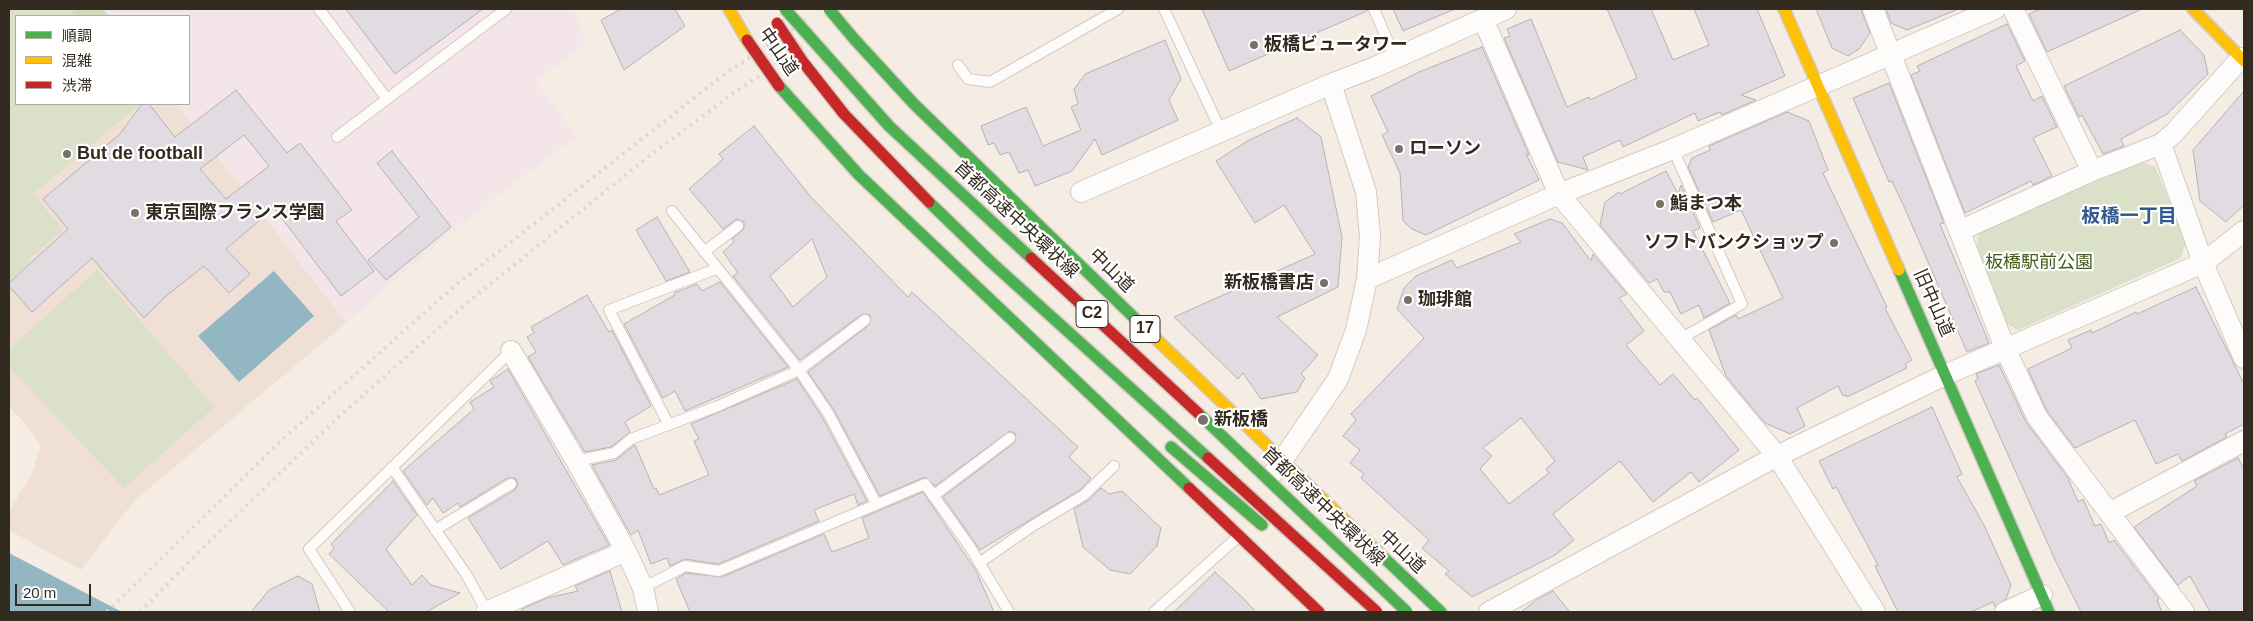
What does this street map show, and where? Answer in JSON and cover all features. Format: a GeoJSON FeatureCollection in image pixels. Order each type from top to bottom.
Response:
{"type":"FeatureCollection","features":[{"type":"Feature","properties":{"kind":"main road","name":"中山道"},"geometry":{"type":"LineString","coordinates":[[729,9],[779,86],[860,175],[1319,612]]}},
{"type":"Feature","properties":{"kind":"main road","name":"首都高速中央環状線"},"geometry":{"type":"LineString","coordinates":[[786,9],[838,71],[889,126],[1221,433],[1407,612]]}},
{"type":"Feature","properties":{"kind":"main road","name":"首都高速中央環状線"},"geometry":{"type":"LineString","coordinates":[[798,9],[897,125],[990,215],[1232,437],[1414,612]]}},
{"type":"Feature","properties":{"kind":"main road","name":"中山道"},"geometry":{"type":"LineString","coordinates":[[829,9],[914,104],[1441,612]]}},
{"type":"Feature","properties":{"kind":"main road","name":"旧中山道"},"geometry":{"type":"LineString","coordinates":[[1784,9],[2046,603]]}},
{"type":"Feature","properties":{"kind":"main road"},"geometry":{"type":"LineString","coordinates":[[2193,9],[2243,60]]}},
{"type":"Feature","properties":{"kind":"main road"},"geometry":{"type":"LineString","coordinates":[[774,16],[803,62],[844,114],[899,173],[992,263],[1377,612]]}},
{"type":"Feature","properties":{"kind":"main road"},"geometry":{"type":"LineString","coordinates":[[972,281],[1086,374]]}},
{"type":"Feature","properties":{"kind":"main road"},"geometry":{"type":"LineString","coordinates":[[1161,438],[1269,532]]}},
{"type":"Feature","properties":{"kind":"main road"},"geometry":{"type":"LineString","coordinates":[[1294,553],[1332,587]]}},
{"type":"Feature","properties":{"kind":"street"},"geometry":{"type":"LineString","coordinates":[[1081,192],[1506,9]]}},
{"type":"Feature","properties":{"kind":"street"},"geometry":{"type":"LineString","coordinates":[[1873,9],[2005,348],[2037,417],[2184,612]]}},
{"type":"Feature","properties":{"kind":"street"},"geometry":{"type":"LineString","coordinates":[[1367,279],[1559,194],[1673,149],[1818,84],[1891,55],[1994,9]]}},
{"type":"Feature","properties":{"kind":"street"},"geometry":{"type":"LineString","coordinates":[[2013,9],[2092,171]]}},
{"type":"Feature","properties":{"kind":"street"},"geometry":{"type":"LineString","coordinates":[[1483,19],[1559,194],[1778,456],[1875,612]]}},
{"type":"Feature","properties":{"kind":"street"},"geometry":{"type":"LineString","coordinates":[[1959,231],[2092,171],[2161,144],[2174,133],[2243,60]]}},
{"type":"Feature","properties":{"kind":"street"},"geometry":{"type":"LineString","coordinates":[[1240,536],[1281,459],[1338,378],[1356,330],[1367,279],[1370,236],[1366,192],[1331,84]]}},
{"type":"Feature","properties":{"kind":"street"},"geometry":{"type":"LineString","coordinates":[[2161,144],[2203,263],[2244,358]]}},
{"type":"Feature","properties":{"kind":"street"},"geometry":{"type":"LineString","coordinates":[[1489,612],[1778,456],[1945,375],[2203,263],[2244,232]]}},
{"type":"Feature","properties":{"kind":"street"},"geometry":{"type":"LineString","coordinates":[[511,351],[576,461],[626,551],[643,588],[648,612]]}},
{"type":"Feature","properties":{"kind":"street"},"geometry":{"type":"LineString","coordinates":[[2109,513],[2244,441]]}},
{"type":"Feature","properties":{"kind":"street"},"geometry":{"type":"LineString","coordinates":[[486,612],[626,551]]}},
{"type":"Feature","properties":{"kind":"street"},"geometry":{"type":"LineString","coordinates":[[2004,612],[2046,603]]}},
{"type":"Feature","properties":{"kind":"lane"},"geometry":{"type":"LineString","coordinates":[[320,9],[387,99]]}},
{"type":"Feature","properties":{"kind":"lane"},"geometry":{"type":"LineString","coordinates":[[337,137],[506,9]]}},
{"type":"Feature","properties":{"kind":"lane"},"geometry":{"type":"LineString","coordinates":[[958,65],[968,79],[990,82],[1118,9]]}},
{"type":"Feature","properties":{"kind":"lane"},"geometry":{"type":"LineString","coordinates":[[1164,9],[1221,131]]}},
{"type":"Feature","properties":{"kind":"lane"},"geometry":{"type":"LineString","coordinates":[[1374,9],[1395,58]]}},
{"type":"Feature","properties":{"kind":"lane"},"geometry":{"type":"LineString","coordinates":[[1673,149],[1742,304],[1680,339]]}},
{"type":"Feature","properties":{"kind":"lane"},"geometry":{"type":"LineString","coordinates":[[672,211],[716,269],[799,370],[828,413],[876,503]]}},
{"type":"Feature","properties":{"kind":"lane"},"geometry":{"type":"LineString","coordinates":[[704,252],[738,226]]}},
{"type":"Feature","properties":{"kind":"lane"},"geometry":{"type":"LineString","coordinates":[[669,425],[609,310],[716,269]]}},
{"type":"Feature","properties":{"kind":"lane"},"geometry":{"type":"LineString","coordinates":[[576,461],[614,453],[631,439],[718,406],[799,370],[865,320]]}},
{"type":"Feature","properties":{"kind":"lane"},"geometry":{"type":"LineString","coordinates":[[350,612],[309,549],[511,351]]}},
{"type":"Feature","properties":{"kind":"lane"},"geometry":{"type":"LineString","coordinates":[[933,496],[1010,438]]}},
{"type":"Feature","properties":{"kind":"lane"},"geometry":{"type":"LineString","coordinates":[[979,563],[1034,525],[1084,495],[1114,466]]}},
{"type":"Feature","properties":{"kind":"lane"},"geometry":{"type":"LineString","coordinates":[[392,467],[466,574],[486,612]]}},
{"type":"Feature","properties":{"kind":"lane"},"geometry":{"type":"LineString","coordinates":[[435,530],[511,484]]}},
{"type":"Feature","properties":{"kind":"lane"},"geometry":{"type":"LineString","coordinates":[[643,588],[685,566],[719,571],[876,503],[889,500],[925,484],[979,563],[1007,612]]}},
{"type":"Feature","properties":{"kind":"lane"},"geometry":{"type":"LineString","coordinates":[[1154,612],[1240,536]]}},
{"type":"Feature","properties":{"kind":"shaded area","name":"東京国際フランス学園"},"geometry":{"type":"Polygon","coordinates":[[[9,9],[104,9],[109,15],[15,15],[15,105],[178,105],[346,323],[134,501],[81,570],[9,530],[9,511],[31,476],[41,445],[9,407],[9,9]]]}},
{"type":"Feature","properties":{"kind":"shaded area"},"geometry":{"type":"Polygon","coordinates":[[[104,9],[573,9],[587,43],[536,81],[577,136],[453,230],[346,323],[178,105],[190,105],[190,15],[109,15],[104,9]]]}},
{"type":"Feature","properties":{"kind":"green space"},"geometry":{"type":"Polygon","coordinates":[[[9,9],[70,9],[75,15],[15,15],[15,105],[139,105],[33,194],[63,230],[29,259],[32,262],[9,281],[9,9]]]}},
{"type":"Feature","properties":{"kind":"green space"},"geometry":{"type":"Polygon","coordinates":[[[70,9],[103,9],[107,15],[75,15],[70,9]]]}},
{"type":"Feature","properties":{"kind":"green space","name":"板橋駅前公園"},"geometry":{"type":"Polygon","coordinates":[[[2142,162],[2155,167],[2186,241],[2181,258],[2018,330],[2005,323],[1975,249],[1980,231],[2142,162]]]}},
{"type":"Feature","properties":{"kind":"green space"},"geometry":{"type":"Polygon","coordinates":[[[97,270],[214,407],[124,488],[9,367],[9,349],[97,270]]]}},
{"type":"Feature","properties":{"kind":"water"},"geometry":{"type":"Polygon","coordinates":[[[274,271],[314,316],[239,382],[198,336],[274,271]]]}},
{"type":"Feature","properties":{"kind":"water"},"geometry":{"type":"Polygon","coordinates":[[[9,553],[122,612],[9,612],[9,553]]]}},
{"type":"Feature","properties":{"kind":"building"},"geometry":{"type":"Polygon","coordinates":[[[346,9],[483,9],[395,74],[346,9]]]}},
{"type":"Feature","properties":{"kind":"building"},"geometry":{"type":"Polygon","coordinates":[[[621,9],[675,9],[685,26],[624,70],[601,20],[621,9]]]}},
{"type":"Feature","properties":{"kind":"building","name":"板橋ビュータワー"},"geometry":{"type":"Polygon","coordinates":[[[1202,9],[1367,9],[1367,11],[1229,71],[1202,9]]]}},
{"type":"Feature","properties":{"kind":"building"},"geometry":{"type":"Polygon","coordinates":[[[1393,9],[1455,9],[1403,31],[1393,9]]]}},
{"type":"Feature","properties":{"kind":"building"},"geometry":{"type":"Polygon","coordinates":[[[1607,9],[1651,9],[1673,60],[1709,45],[1694,9],[1757,9],[1785,76],[1741,95],[1756,100],[1722,115],[1720,112],[1698,121],[1695,113],[1623,147],[1620,140],[1583,157],[1588,170],[1558,162],[1504,38],[1510,36],[1507,29],[1531,19],[1567,107],[1589,97],[1590,100],[1637,78],[1607,9]]]}},
{"type":"Feature","properties":{"kind":"building"},"geometry":{"type":"Polygon","coordinates":[[[1816,9],[1861,9],[1870,33],[1859,49],[1848,56],[1832,48],[1816,9]]]}},
{"type":"Feature","properties":{"kind":"building"},"geometry":{"type":"Polygon","coordinates":[[[1886,9],[1956,10],[1907,30],[1891,23],[1886,9]]]}},
{"type":"Feature","properties":{"kind":"building"},"geometry":{"type":"Polygon","coordinates":[[[2040,9],[2142,9],[2047,52],[2029,14],[2040,9]]]}},
{"type":"Feature","properties":{"kind":"building"},"geometry":{"type":"Polygon","coordinates":[[[2007,24],[2025,61],[2016,66],[2033,101],[2042,96],[2057,127],[2033,138],[2052,176],[2033,185],[2031,181],[1965,213],[1911,75],[1920,71],[1917,66],[2007,24]]]}},
{"type":"Feature","properties":{"kind":"building"},"geometry":{"type":"Polygon","coordinates":[[[2180,30],[2204,55],[2208,74],[2167,114],[2121,139],[2124,146],[2103,154],[2082,115],[2079,117],[2064,86],[2180,30]]]}},
{"type":"Feature","properties":{"kind":"building"},"geometry":{"type":"Polygon","coordinates":[[[1165,40],[1181,79],[1169,100],[1178,120],[1102,155],[1095,139],[1072,171],[1035,186],[1028,170],[1019,173],[1009,152],[1000,155],[994,143],[988,145],[981,126],[1026,107],[1043,146],[1081,130],[1071,107],[1078,104],[1074,89],[1085,74],[1165,40]]]}},
{"type":"Feature","properties":{"kind":"building"},"geometry":{"type":"Polygon","coordinates":[[[1482,47],[1529,155],[1526,154],[1539,180],[1426,235],[1412,229],[1403,221],[1400,173],[1382,135],[1388,132],[1371,96],[1419,72],[1482,47]]]}},
{"type":"Feature","properties":{"kind":"building"},"geometry":{"type":"Polygon","coordinates":[[[1889,83],[1944,223],[1940,224],[1989,343],[1967,352],[1905,209],[1892,181],[1889,182],[1853,98],[1889,83]]]}},
{"type":"Feature","properties":{"kind":"building"},"geometry":{"type":"Polygon","coordinates":[[[236,90],[287,153],[300,143],[352,210],[336,221],[374,271],[341,296],[274,208],[226,249],[250,274],[229,293],[204,266],[166,296],[144,318],[92,258],[32,312],[9,286],[9,283],[68,229],[43,199],[120,134],[141,105],[150,105],[175,137],[236,90]],[[244,135],[200,169],[226,199],[269,166],[244,135]]]}},
{"type":"Feature","properties":{"kind":"building"},"geometry":{"type":"Polygon","coordinates":[[[2244,91],[2244,205],[2226,222],[2200,201],[2193,150],[2244,91]]]}},
{"type":"Feature","properties":{"kind":"building"},"geometry":{"type":"Polygon","coordinates":[[[1787,112],[1809,121],[1828,170],[1823,173],[1887,307],[1885,308],[1912,360],[1905,364],[1907,368],[1847,397],[1846,395],[1843,396],[1838,386],[1797,408],[1805,426],[1790,434],[1765,423],[1726,376],[1709,330],[1736,315],[1738,319],[1783,298],[1741,210],[1713,222],[1688,167],[1692,158],[1710,150],[1709,146],[1787,112]]]}},
{"type":"Feature","properties":{"kind":"building"},"geometry":{"type":"Polygon","coordinates":[[[1297,118],[1321,137],[1342,237],[1338,287],[1277,317],[1318,355],[1301,374],[1305,378],[1297,392],[1261,399],[1243,373],[1238,379],[1174,317],[1315,254],[1284,205],[1255,223],[1216,161],[1249,140],[1297,118]]]}},
{"type":"Feature","properties":{"kind":"building"},"geometry":{"type":"Polygon","coordinates":[[[754,126],[811,197],[908,297],[912,292],[1078,447],[1069,457],[1091,478],[1080,490],[980,550],[943,497],[1014,443],[1016,434],[1010,431],[935,486],[925,477],[880,496],[834,410],[808,372],[869,325],[871,316],[867,314],[861,315],[800,360],[733,276],[738,273],[723,252],[734,242],[732,239],[744,229],[744,222],[737,219],[723,229],[689,189],[723,159],[719,154],[754,126]],[[812,239],[770,276],[793,307],[827,277],[812,239]]]}},
{"type":"Feature","properties":{"kind":"building"},"geometry":{"type":"Polygon","coordinates":[[[392,151],[451,227],[386,280],[368,260],[419,217],[377,163],[392,151]]]}},
{"type":"Feature","properties":{"kind":"building"},"geometry":{"type":"Polygon","coordinates":[[[1666,171],[1678,194],[1681,185],[1700,228],[1693,231],[1730,303],[1704,318],[1699,305],[1681,314],[1670,292],[1664,292],[1657,279],[1649,283],[1600,225],[1605,202],[1619,192],[1620,194],[1666,171]]]}},
{"type":"Feature","properties":{"kind":"building"},"geometry":{"type":"Polygon","coordinates":[[[657,217],[690,272],[666,281],[636,230],[657,217]]]}},
{"type":"Feature","properties":{"kind":"building"},"geometry":{"type":"Polygon","coordinates":[[[1550,219],[1562,223],[1591,261],[1593,254],[1627,294],[1619,298],[1644,331],[1626,345],[1660,385],[1673,374],[1695,400],[1697,398],[1739,450],[1699,482],[1691,472],[1653,502],[1620,461],[1553,514],[1574,540],[1555,555],[1472,597],[1445,574],[1449,571],[1422,548],[1429,540],[1361,478],[1364,474],[1350,463],[1360,450],[1343,436],[1356,420],[1351,414],[1424,338],[1397,309],[1404,288],[1416,276],[1452,260],[1457,268],[1521,242],[1514,234],[1550,219]],[[1521,418],[1483,448],[1492,456],[1480,469],[1509,504],[1549,473],[1546,469],[1555,461],[1521,418]]]}},
{"type":"Feature","properties":{"kind":"building"},"geometry":{"type":"Polygon","coordinates":[[[720,282],[788,367],[685,411],[675,391],[663,398],[624,324],[675,295],[674,293],[697,284],[702,291],[720,282]]]}},
{"type":"Feature","properties":{"kind":"building"},"geometry":{"type":"Polygon","coordinates":[[[2196,287],[2244,384],[2244,424],[2225,434],[2227,437],[2182,461],[2178,454],[2156,464],[2135,420],[2075,448],[2047,411],[2028,369],[2072,348],[2068,340],[2091,330],[2092,333],[2196,287]]]}},
{"type":"Feature","properties":{"kind":"building"},"geometry":{"type":"Polygon","coordinates":[[[587,295],[609,332],[612,330],[651,406],[625,422],[630,432],[611,447],[585,452],[528,357],[536,352],[527,337],[534,333],[531,327],[587,295]]]}},
{"type":"Feature","properties":{"kind":"building"},"geometry":{"type":"Polygon","coordinates":[[[1999,365],[2026,422],[2068,478],[2078,502],[2083,499],[2095,526],[2101,524],[2109,543],[2114,540],[2159,599],[2157,600],[2162,612],[2081,612],[2056,562],[1975,381],[1978,379],[1976,374],[1999,365]]]}},
{"type":"Feature","properties":{"kind":"building"},"geometry":{"type":"Polygon","coordinates":[[[508,369],[609,545],[563,565],[548,541],[501,569],[468,518],[515,490],[518,484],[515,478],[507,478],[460,507],[458,503],[443,513],[433,498],[427,505],[403,471],[474,409],[470,402],[494,387],[490,381],[508,369]]]}},
{"type":"Feature","properties":{"kind":"building"},"geometry":{"type":"Polygon","coordinates":[[[797,379],[822,417],[867,501],[858,505],[854,494],[814,510],[819,521],[718,564],[685,559],[670,566],[667,558],[651,564],[638,530],[631,535],[592,465],[616,460],[635,445],[654,489],[656,488],[659,495],[709,475],[694,441],[699,439],[691,424],[797,379]]]}},
{"type":"Feature","properties":{"kind":"building"},"geometry":{"type":"Polygon","coordinates":[[[1932,407],[1962,474],[1957,477],[1984,525],[2011,585],[2006,599],[1995,607],[1993,602],[1971,612],[1898,612],[1875,566],[1878,565],[1836,487],[1833,489],[1819,461],[1932,407]]]}},
{"type":"Feature","properties":{"kind":"building"},"geometry":{"type":"Polygon","coordinates":[[[2238,458],[2244,469],[2244,612],[2210,612],[2190,576],[2178,585],[2134,527],[2197,486],[2194,481],[2238,458]]]}},
{"type":"Feature","properties":{"kind":"building"},"geometry":{"type":"Polygon","coordinates":[[[393,481],[417,515],[386,549],[412,585],[422,575],[431,585],[460,593],[426,612],[389,612],[329,554],[334,548],[331,544],[393,481]]]}},
{"type":"Feature","properties":{"kind":"building"},"geometry":{"type":"Polygon","coordinates":[[[1101,488],[1109,494],[1122,491],[1161,528],[1157,546],[1130,574],[1110,570],[1083,547],[1074,509],[1089,500],[1101,488]]]}},
{"type":"Feature","properties":{"kind":"building"},"geometry":{"type":"Polygon","coordinates":[[[923,492],[976,571],[994,612],[690,612],[676,579],[686,573],[722,577],[824,534],[832,552],[869,538],[862,518],[923,492]]]}},
{"type":"Feature","properties":{"kind":"building"},"geometry":{"type":"Polygon","coordinates":[[[610,571],[622,612],[522,612],[522,609],[547,598],[578,591],[575,586],[610,571]]]}},
{"type":"Feature","properties":{"kind":"building"},"geometry":{"type":"Polygon","coordinates":[[[1215,572],[1256,612],[1174,612],[1215,572]]]}},
{"type":"Feature","properties":{"kind":"building"},"geometry":{"type":"Polygon","coordinates":[[[298,576],[312,584],[320,612],[251,612],[269,590],[298,576]]]}},
{"type":"Feature","properties":{"kind":"building"},"geometry":{"type":"Polygon","coordinates":[[[1553,591],[1570,612],[1521,612],[1538,599],[1553,591]]]}},
{"type":"Feature","properties":{"kind":"railway"},"geometry":{"type":"LineString","coordinates":[[107,612],[286,436],[451,289],[722,76],[806,20]]}},
{"type":"Feature","properties":{"kind":"railway"},"geometry":{"type":"LineString","coordinates":[[140,612],[211,540],[332,423],[467,303],[648,157],[735,92],[819,35]]}},
{"type":"Feature","properties":{"kind":"traffic: fast"},"geometry":{"type":"LineString","coordinates":[[785,9],[889,126],[1031,258]]}},
{"type":"Feature","properties":{"kind":"traffic: fast"},"geometry":{"type":"LineString","coordinates":[[829,9],[855,40]]}},
{"type":"Feature","properties":{"kind":"traffic: fast"},"geometry":{"type":"LineString","coordinates":[[855,40],[914,104],[1152,335]]}},
{"type":"Feature","properties":{"kind":"traffic: fast"},"geometry":{"type":"LineString","coordinates":[[779,86],[859,175],[1189,488]]}},
{"type":"Feature","properties":{"kind":"traffic: fast"},"geometry":{"type":"LineString","coordinates":[[929,202],[992,263],[1208,458]]}},
{"type":"Feature","properties":{"kind":"traffic: fast"},"geometry":{"type":"LineString","coordinates":[[1899,270],[2049,612]]}},
{"type":"Feature","properties":{"kind":"traffic: fast"},"geometry":{"type":"LineString","coordinates":[[1198,413],[1407,612]]}},
{"type":"Feature","properties":{"kind":"traffic: fast"},"geometry":{"type":"LineString","coordinates":[[1171,447],[1262,525]]}},
{"type":"Feature","properties":{"kind":"traffic: fast"},"geometry":{"type":"LineString","coordinates":[[1379,553],[1441,612]]}},
{"type":"Feature","properties":{"kind":"traffic: slow"},"geometry":{"type":"LineString","coordinates":[[729,9],[747,40]]}},
{"type":"Feature","properties":{"kind":"traffic: slow"},"geometry":{"type":"LineString","coordinates":[[1784,9],[1899,270]]}},
{"type":"Feature","properties":{"kind":"traffic: slow"},"geometry":{"type":"LineString","coordinates":[[2193,9],[2244,61]]}},
{"type":"Feature","properties":{"kind":"traffic: slow"},"geometry":{"type":"LineString","coordinates":[[1152,335],[1379,553]]}},
{"type":"Feature","properties":{"kind":"traffic: jam"},"geometry":{"type":"LineString","coordinates":[[777,23],[803,62],[844,114],[929,202]]}},
{"type":"Feature","properties":{"kind":"traffic: jam"},"geometry":{"type":"LineString","coordinates":[[747,40],[779,86]]}},
{"type":"Feature","properties":{"kind":"traffic: jam"},"geometry":{"type":"LineString","coordinates":[[1031,258],[1198,413]]}},
{"type":"Feature","properties":{"kind":"traffic: jam"},"geometry":{"type":"LineString","coordinates":[[1208,458],[1377,612]]}},
{"type":"Feature","properties":{"kind":"traffic: jam"},"geometry":{"type":"LineString","coordinates":[[1189,488],[1319,612]]}},
{"type":"Feature","properties":{"kind":"place","name":"板橋ビュータワー"},"geometry":{"type":"Point","coordinates":[1254,45]}},
{"type":"Feature","properties":{"kind":"place","name":"ローソン"},"geometry":{"type":"Point","coordinates":[1399,149]}},
{"type":"Feature","properties":{"kind":"place","name":"But de football"},"geometry":{"type":"Point","coordinates":[67,154]}},
{"type":"Feature","properties":{"kind":"place","name":"鮨まつ本"},"geometry":{"type":"Point","coordinates":[1660,204]}},
{"type":"Feature","properties":{"kind":"place","name":"東京国際フランス学園"},"geometry":{"type":"Point","coordinates":[135,213]}},
{"type":"Feature","properties":{"kind":"place","name":"ソフトバンクショップ"},"geometry":{"type":"Point","coordinates":[1834,243]}},
{"type":"Feature","properties":{"kind":"place","name":"新板橋書店"},"geometry":{"type":"Point","coordinates":[1324,283]}},
{"type":"Feature","properties":{"kind":"place","name":"珈琲館"},"geometry":{"type":"Point","coordinates":[1408,300]}},
{"type":"Feature","properties":{"kind":"place","name":"新板橋"},"geometry":{"type":"Point","coordinates":[1203,420]}},
{"type":"Feature","properties":{"kind":"district","name":"板橋一丁目"},"geometry":{"type":"Point","coordinates":[2129,217]}}]}
